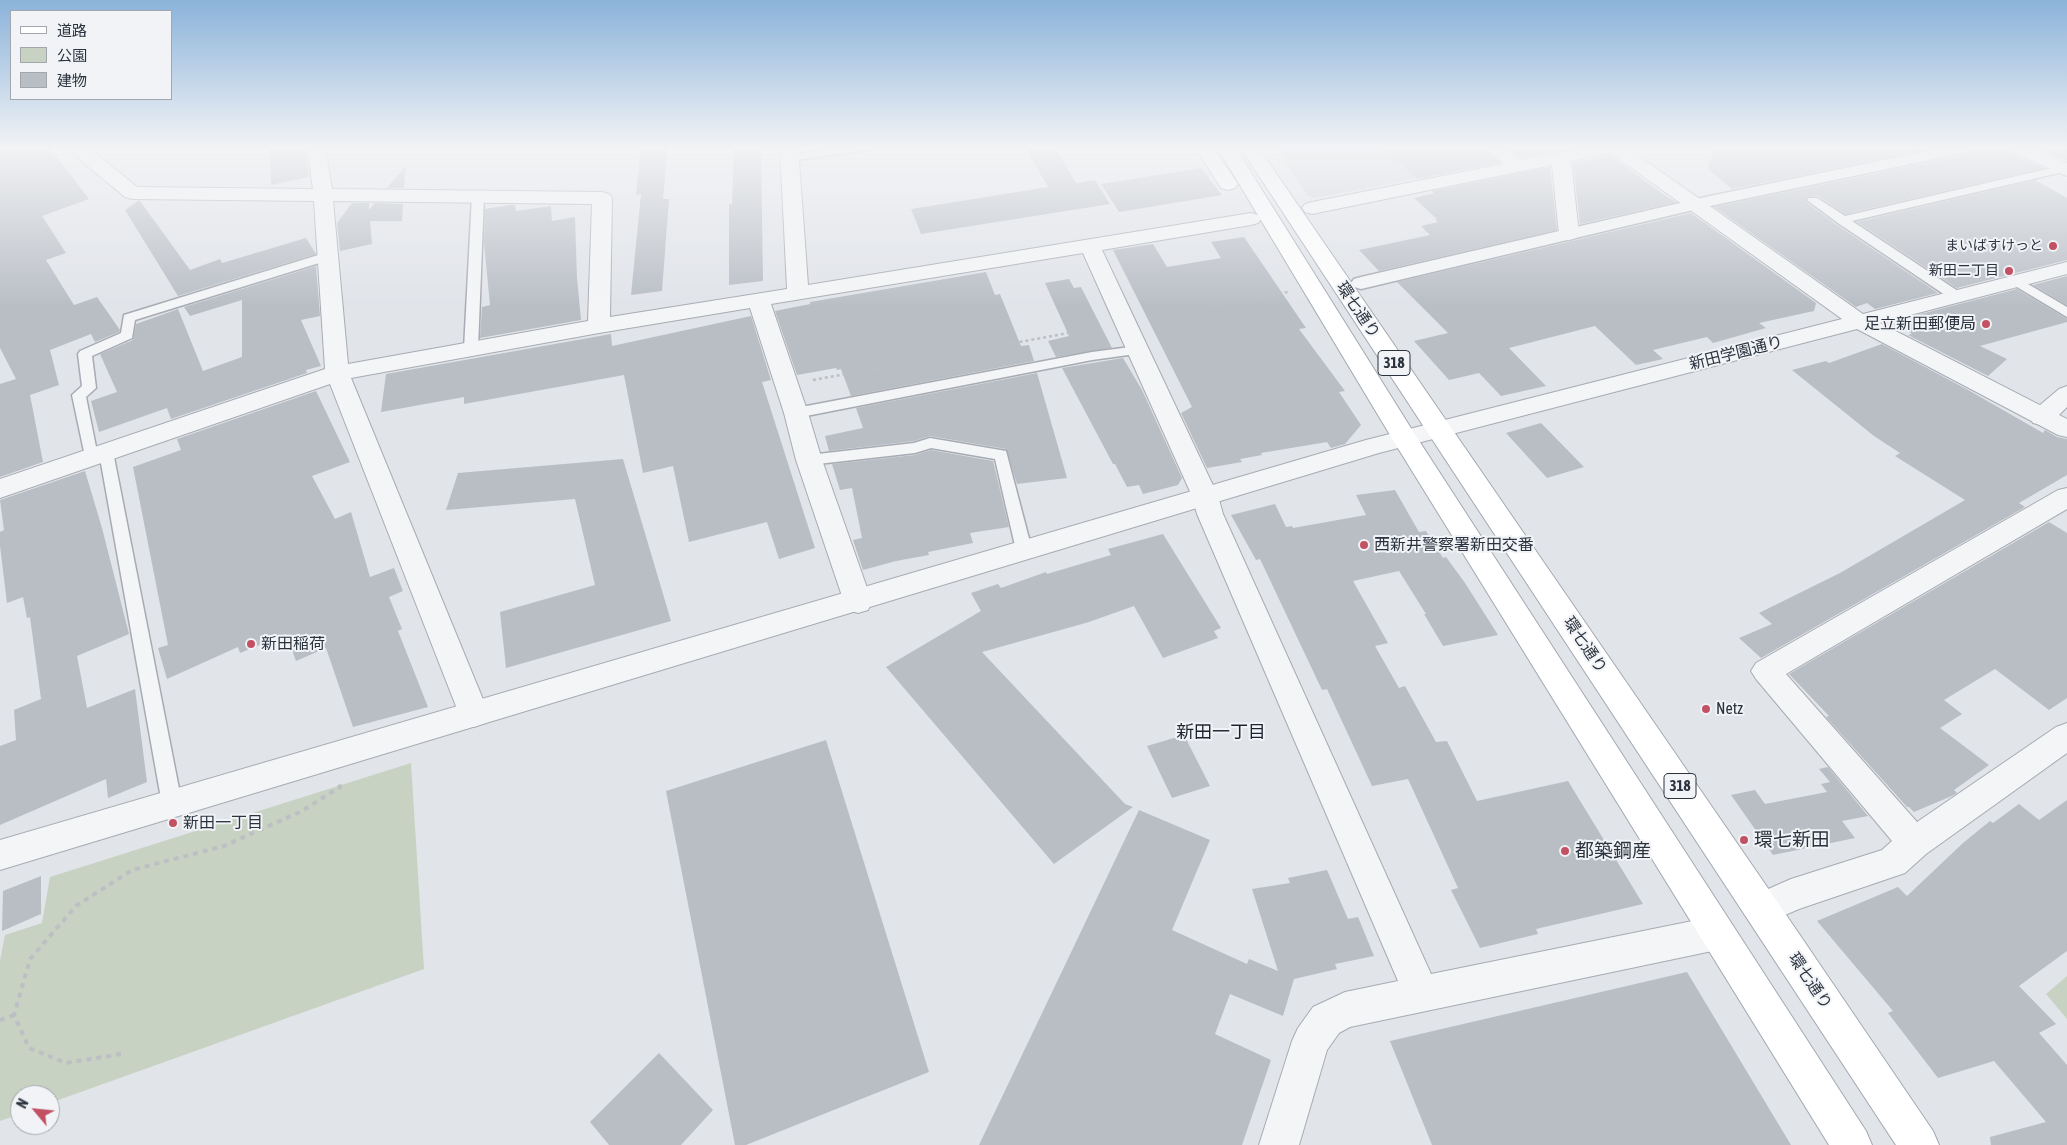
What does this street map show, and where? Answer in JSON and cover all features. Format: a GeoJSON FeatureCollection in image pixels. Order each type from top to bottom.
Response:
{"type":"FeatureCollection","features":[{"type":"Feature","properties":{"kind":"main road"},"geometry":{"type":"LineString","coordinates":[[1238,200],[1301,299],[1322,321],[1345,340]]}},
{"type":"Feature","properties":{"kind":"main road","name":"環七通り"},"geometry":{"type":"LineString","coordinates":[[1270,200],[1345,340],[1404,439],[1852,1145]]}},
{"type":"Feature","properties":{"kind":"main road","name":"環七通り"},"geometry":{"type":"LineString","coordinates":[[1275,200],[1370,327],[1919,1145]]}},
{"type":"Feature","properties":{"kind":"main road"},"geometry":{"type":"LineString","coordinates":[[1307,200],[1361,283],[1367,300],[1370,327]]}},
{"type":"Feature","properties":{"kind":"street"},"geometry":{"type":"LineString","coordinates":[[324,200],[337,373],[474,714]]}},
{"type":"Feature","properties":{"kind":"street"},"geometry":{"type":"LineString","coordinates":[[599,326],[602,200]]}},
{"type":"Feature","properties":{"kind":"street"},"geometry":{"type":"LineString","coordinates":[[792,200],[798,294]]}},
{"type":"Feature","properties":{"kind":"street"},"geometry":{"type":"LineString","coordinates":[[1312,208],[1348,200]]}},
{"type":"Feature","properties":{"kind":"street"},"geometry":{"type":"LineString","coordinates":[[1567,200],[1569,234]]}},
{"type":"Feature","properties":{"kind":"street"},"geometry":{"type":"LineString","coordinates":[[1689,200],[1859,321],[2067,429]]}},
{"type":"Feature","properties":{"kind":"street"},"geometry":{"type":"LineString","coordinates":[[1361,283],[1716,200]]}},
{"type":"Feature","properties":{"kind":"street"},"geometry":{"type":"LineString","coordinates":[[0,489],[337,373],[599,326],[1250,219]]}},
{"type":"Feature","properties":{"kind":"street"},"geometry":{"type":"LineString","coordinates":[[1090,246],[1205,496],[1210,514],[1422,995]]}},
{"type":"Feature","properties":{"kind":"street","name":"新田学園通り"},"geometry":{"type":"LineString","coordinates":[[0,855],[858,602],[1205,496],[1404,439],[2067,268]]}},
{"type":"Feature","properties":{"kind":"street"},"geometry":{"type":"LineString","coordinates":[[759,301],[796,413],[809,460],[858,602]]}},
{"type":"Feature","properties":{"kind":"street"},"geometry":{"type":"LineString","coordinates":[[2042,417],[2067,394]]}},
{"type":"Feature","properties":{"kind":"street"},"geometry":{"type":"LineString","coordinates":[[1914,843],[1766,671],[2067,497]]}},
{"type":"Feature","properties":{"kind":"street"},"geometry":{"type":"LineString","coordinates":[[1762,909],[1791,895],[1893,862],[1914,843],[2067,736]]}},
{"type":"Feature","properties":{"kind":"street"},"geometry":{"type":"LineString","coordinates":[[1279,1145],[1311,1041],[1326,1020],[1345,1010],[1717,933]]}},
{"type":"Feature","properties":{"kind":"lane"},"geometry":{"type":"LineString","coordinates":[[471,349],[478,200]]}},
{"type":"Feature","properties":{"kind":"lane"},"geometry":{"type":"LineString","coordinates":[[1814,200],[1956,296]]}},
{"type":"Feature","properties":{"kind":"lane"},"geometry":{"type":"LineString","coordinates":[[1842,220],[1928,200]]}},
{"type":"Feature","properties":{"kind":"lane"},"geometry":{"type":"LineString","coordinates":[[172,804],[98,454],[79,395],[89,388],[85,354],[127,336],[128,318],[328,256]]}},
{"type":"Feature","properties":{"kind":"lane"},"geometry":{"type":"LineString","coordinates":[[2016,281],[2067,313]]}},
{"type":"Feature","properties":{"kind":"lane"},"geometry":{"type":"LineString","coordinates":[[796,413],[1092,356],[1138,350]]}},
{"type":"Feature","properties":{"kind":"lane"},"geometry":{"type":"LineString","coordinates":[[809,460],[915,448],[930,443],[1001,455],[1024,550]]}},
{"type":"Feature","properties":{"kind":"path"},"geometry":{"type":"LineString","coordinates":[[787,385],[1289,292]]}},
{"type":"Feature","properties":{"kind":"path"},"geometry":{"type":"LineString","coordinates":[[122,1054],[66,1063],[29,1048],[14,1015],[30,959],[76,906],[132,870],[224,846],[302,811],[340,787],[340,778]]}},
{"type":"Feature","properties":{"kind":"path"},"geometry":{"type":"LineString","coordinates":[[0,1020],[14,1015]]}},
{"type":"Feature","properties":{"kind":"green space"},"geometry":{"type":"Polygon","coordinates":[[[411,763],[424,969],[60,1099],[60,1085],[10,1085],[10,1118],[0,1121],[0,961],[5,935],[42,923],[50,877],[411,763]]]}},
{"type":"Feature","properties":{"kind":"green space"},"geometry":{"type":"Polygon","coordinates":[[[2067,976],[2067,1019],[2046,994],[2067,976]]]}},
{"type":"Feature","properties":{"kind":"building"},"geometry":{"type":"Polygon","coordinates":[[[0,200],[85,200],[42,216],[66,253],[46,260],[74,305],[97,297],[120,330],[95,342],[91,334],[50,350],[59,385],[30,395],[43,462],[0,477],[0,384],[16,379],[0,348],[0,200]]]}},
{"type":"Feature","properties":{"kind":"building"},"geometry":{"type":"Polygon","coordinates":[[[640,200],[669,200],[662,291],[631,295],[640,200]]]}},
{"type":"Feature","properties":{"kind":"building"},"geometry":{"type":"Polygon","coordinates":[[[732,200],[762,200],[763,281],[729,285],[729,204],[732,204],[732,200]]]}},
{"type":"Feature","properties":{"kind":"building"},"geometry":{"type":"Polygon","coordinates":[[[964,200],[1108,200],[1110,204],[921,234],[911,209],[964,200]]]}},
{"type":"Feature","properties":{"kind":"building"},"geometry":{"type":"Polygon","coordinates":[[[1112,200],[1189,200],[1119,212],[1112,200]]]}},
{"type":"Feature","properties":{"kind":"building"},"geometry":{"type":"Polygon","coordinates":[[[1417,200],[1554,200],[1557,230],[1379,271],[1359,250],[1430,235],[1421,226],[1438,222],[1435,219],[1437,219],[1417,200]]]}},
{"type":"Feature","properties":{"kind":"building"},"geometry":{"type":"Polygon","coordinates":[[[1577,200],[1673,200],[1676,202],[1580,224],[1577,200]]]}},
{"type":"Feature","properties":{"kind":"building"},"geometry":{"type":"Polygon","coordinates":[[[1746,200],[1806,200],[1837,225],[1938,293],[1875,309],[1867,303],[1856,307],[1714,207],[1746,200]]]}},
{"type":"Feature","properties":{"kind":"building"},"geometry":{"type":"Polygon","coordinates":[[[1825,200],[1904,200],[1845,214],[1825,200]]]}},
{"type":"Feature","properties":{"kind":"building"},"geometry":{"type":"Polygon","coordinates":[[[1948,200],[2067,200],[2067,260],[1957,288],[1857,222],[1948,200]]]}},
{"type":"Feature","properties":{"kind":"building"},"geometry":{"type":"Polygon","coordinates":[[[140,201],[190,270],[220,259],[222,263],[306,238],[316,254],[178,296],[125,210],[140,201]]]}},
{"type":"Feature","properties":{"kind":"building"},"geometry":{"type":"Polygon","coordinates":[[[352,203],[369,203],[369,210],[375,203],[403,204],[402,221],[370,221],[372,244],[340,251],[337,223],[352,203]]]}},
{"type":"Feature","properties":{"kind":"building"},"geometry":{"type":"Polygon","coordinates":[[[515,205],[516,211],[551,206],[552,221],[575,217],[577,278],[581,320],[480,338],[482,307],[490,305],[484,243],[485,209],[515,205]]]}},
{"type":"Feature","properties":{"kind":"building"},"geometry":{"type":"Polygon","coordinates":[[[1691,213],[1816,303],[1814,311],[1759,323],[1766,328],[1713,343],[1707,337],[1653,350],[1663,359],[1636,365],[1595,326],[1509,348],[1546,386],[1501,396],[1479,373],[1449,380],[1414,341],[1448,333],[1397,282],[1691,213]]]}},
{"type":"Feature","properties":{"kind":"building"},"geometry":{"type":"Polygon","coordinates":[[[1244,237],[1306,328],[1299,329],[1345,391],[1339,392],[1361,425],[1345,444],[1331,448],[1327,442],[1261,453],[1262,455],[1240,459],[1242,462],[1207,468],[1181,413],[1192,407],[1113,250],[1153,244],[1167,267],[1221,258],[1211,242],[1244,237]]]}},
{"type":"Feature","properties":{"kind":"building"},"geometry":{"type":"Polygon","coordinates":[[[316,266],[320,316],[301,320],[321,366],[306,370],[307,373],[171,419],[167,408],[99,432],[91,401],[117,392],[100,354],[133,340],[136,324],[178,309],[203,371],[242,357],[242,300],[190,316],[184,307],[316,266]]]}},
{"type":"Feature","properties":{"kind":"building"},"geometry":{"type":"Polygon","coordinates":[[[986,272],[995,295],[1000,294],[1021,346],[1029,345],[1034,361],[851,396],[841,369],[837,370],[836,368],[797,375],[775,311],[810,304],[810,302],[986,272]]]}},
{"type":"Feature","properties":{"kind":"building"},"geometry":{"type":"Polygon","coordinates":[[[2067,276],[2067,305],[2033,285],[2067,276]]]}},
{"type":"Feature","properties":{"kind":"building"},"geometry":{"type":"Polygon","coordinates":[[[1069,279],[1074,288],[1081,287],[1112,348],[1056,357],[1048,341],[1069,336],[1045,283],[1069,279]]]}},
{"type":"Feature","properties":{"kind":"building"},"geometry":{"type":"Polygon","coordinates":[[[2017,289],[2067,319],[2067,322],[1980,346],[2007,359],[1988,376],[1908,335],[1912,334],[1894,321],[2017,289]]]}},
{"type":"Feature","properties":{"kind":"building"},"geometry":{"type":"Polygon","coordinates":[[[751,316],[771,380],[762,382],[815,548],[779,559],[767,522],[689,542],[673,466],[643,473],[624,375],[464,404],[464,397],[381,412],[386,374],[611,334],[612,346],[751,316]]]}},
{"type":"Feature","properties":{"kind":"building"},"geometry":{"type":"Polygon","coordinates":[[[1882,344],[2043,433],[2045,430],[2057,437],[2067,439],[2067,475],[2019,503],[2025,507],[1761,658],[1739,638],[1772,624],[1759,613],[1840,573],[1965,500],[1895,456],[1900,453],[1874,436],[1792,370],[1826,361],[1829,363],[1882,344]]]}},
{"type":"Feature","properties":{"kind":"building"},"geometry":{"type":"Polygon","coordinates":[[[1123,358],[1142,390],[1182,478],[1178,485],[1143,494],[1139,485],[1127,487],[1062,368],[1123,358]]]}},
{"type":"Feature","properties":{"kind":"building"},"geometry":{"type":"Polygon","coordinates":[[[1037,373],[1067,478],[1017,484],[1006,449],[930,436],[914,441],[829,451],[825,436],[863,428],[856,408],[1037,373]]]}},
{"type":"Feature","properties":{"kind":"building"},"geometry":{"type":"Polygon","coordinates":[[[316,391],[350,462],[312,476],[335,519],[351,512],[370,577],[394,568],[403,591],[389,597],[402,629],[398,631],[428,707],[353,727],[326,648],[296,661],[286,634],[240,653],[238,647],[167,679],[158,648],[168,645],[133,467],[181,450],[177,439],[316,391]]]}},
{"type":"Feature","properties":{"kind":"building"},"geometry":{"type":"Polygon","coordinates":[[[1541,423],[1584,467],[1547,478],[1506,433],[1541,423]]]}},
{"type":"Feature","properties":{"kind":"building"},"geometry":{"type":"Polygon","coordinates":[[[931,450],[993,461],[1009,527],[970,533],[973,543],[928,552],[929,555],[863,570],[853,540],[862,538],[852,488],[840,490],[832,464],[915,455],[931,450]]]}},
{"type":"Feature","properties":{"kind":"building"},"geometry":{"type":"Polygon","coordinates":[[[623,459],[671,621],[506,668],[500,612],[595,585],[575,499],[446,510],[458,473],[623,459]]]}},
{"type":"Feature","properties":{"kind":"building"},"geometry":{"type":"Polygon","coordinates":[[[85,471],[102,528],[129,634],[77,656],[87,708],[135,689],[147,782],[108,798],[106,779],[0,825],[0,746],[16,740],[14,710],[41,699],[30,617],[27,618],[23,597],[7,603],[0,546],[0,532],[4,530],[0,500],[85,471]]]}},
{"type":"Feature","properties":{"kind":"building"},"geometry":{"type":"Polygon","coordinates":[[[1395,490],[1419,532],[1426,531],[1443,558],[1446,557],[1498,635],[1443,646],[1424,614],[1426,614],[1399,571],[1353,581],[1388,643],[1375,646],[1399,688],[1405,686],[1436,742],[1447,741],[1477,801],[1568,781],[1643,904],[1536,929],[1538,934],[1480,948],[1451,890],[1458,888],[1408,779],[1372,786],[1327,689],[1322,690],[1260,559],[1256,560],[1231,515],[1275,504],[1286,527],[1292,526],[1293,528],[1366,515],[1356,495],[1395,490]]]}},
{"type":"Feature","properties":{"kind":"building"},"geometry":{"type":"Polygon","coordinates":[[[2049,522],[2067,533],[2067,698],[2049,710],[1995,669],[1944,700],[1962,714],[1940,728],[1989,765],[1954,790],[1957,793],[1954,795],[1914,812],[1907,807],[1826,717],[1829,716],[1789,674],[2049,522]]]}},
{"type":"Feature","properties":{"kind":"building"},"geometry":{"type":"Polygon","coordinates":[[[1163,534],[1221,628],[1214,631],[1218,638],[1163,658],[1134,606],[1089,622],[982,652],[1125,804],[1133,807],[1054,864],[886,667],[981,611],[971,593],[998,584],[1001,588],[1046,572],[1047,574],[1111,555],[1108,549],[1163,534]]]}},
{"type":"Feature","properties":{"kind":"building"},"geometry":{"type":"Polygon","coordinates":[[[1184,735],[1210,786],[1172,798],[1147,746],[1184,735]]]}},
{"type":"Feature","properties":{"kind":"building"},"geometry":{"type":"Polygon","coordinates":[[[826,740],[929,1072],[746,1145],[735,1145],[666,791],[826,740]]]}},
{"type":"Feature","properties":{"kind":"building"},"geometry":{"type":"Polygon","coordinates":[[[1828,767],[1868,816],[1842,821],[1855,838],[1773,855],[1731,795],[1755,790],[1765,804],[1827,792],[1821,784],[1830,782],[1819,769],[1828,767]]]}},
{"type":"Feature","properties":{"kind":"building"},"geometry":{"type":"Polygon","coordinates":[[[2067,800],[2067,951],[2019,986],[2056,1024],[2039,1033],[2067,1065],[2067,1145],[1991,1145],[1990,1137],[2046,1122],[1994,1061],[1938,1078],[1888,1013],[1893,1011],[1817,921],[1898,887],[1907,896],[1963,843],[1990,821],[1993,823],[2019,804],[2039,820],[2067,800]]]}},
{"type":"Feature","properties":{"kind":"building"},"geometry":{"type":"Polygon","coordinates":[[[1139,810],[1210,840],[1172,930],[1247,964],[1249,959],[1278,971],[1252,889],[1290,883],[1288,878],[1327,870],[1348,919],[1358,917],[1374,956],[1335,964],[1337,969],[1294,979],[1283,1016],[1230,994],[1215,1034],[1271,1060],[1242,1145],[979,1145],[1139,810]]]}},
{"type":"Feature","properties":{"kind":"building"},"geometry":{"type":"Polygon","coordinates":[[[41,876],[41,914],[2,931],[3,891],[41,876]]]}},
{"type":"Feature","properties":{"kind":"building"},"geometry":{"type":"Polygon","coordinates":[[[1687,972],[1791,1145],[1432,1145],[1390,1041],[1687,972]]]}},
{"type":"Feature","properties":{"kind":"building"},"geometry":{"type":"Polygon","coordinates":[[[659,1053],[713,1110],[681,1145],[609,1145],[590,1122],[659,1053]]]}},
{"type":"Feature","properties":{"kind":"place","name":"まいばすけっと"},"geometry":{"type":"Point","coordinates":[2053,246]}},
{"type":"Feature","properties":{"kind":"place","name":"新田二丁目"},"geometry":{"type":"Point","coordinates":[2009,271]}},
{"type":"Feature","properties":{"kind":"place","name":"足立新田郵便局"},"geometry":{"type":"Point","coordinates":[1986,324]}},
{"type":"Feature","properties":{"kind":"place","name":"西新井警察署新田交番"},"geometry":{"type":"Point","coordinates":[1364,545]}},
{"type":"Feature","properties":{"kind":"place","name":"新田稲荷"},"geometry":{"type":"Point","coordinates":[251,644]}},
{"type":"Feature","properties":{"kind":"place","name":"Netz"},"geometry":{"type":"Point","coordinates":[1706,709]}},
{"type":"Feature","properties":{"kind":"place","name":"新田一丁目"},"geometry":{"type":"Point","coordinates":[173,823]}},
{"type":"Feature","properties":{"kind":"place","name":"環七新田"},"geometry":{"type":"Point","coordinates":[1744,840]}},
{"type":"Feature","properties":{"kind":"place","name":"都築鋼産"},"geometry":{"type":"Point","coordinates":[1565,851]}},
{"type":"Feature","properties":{"kind":"district","name":"新田一丁目"},"geometry":{"type":"Point","coordinates":[1221,732]}}]}
